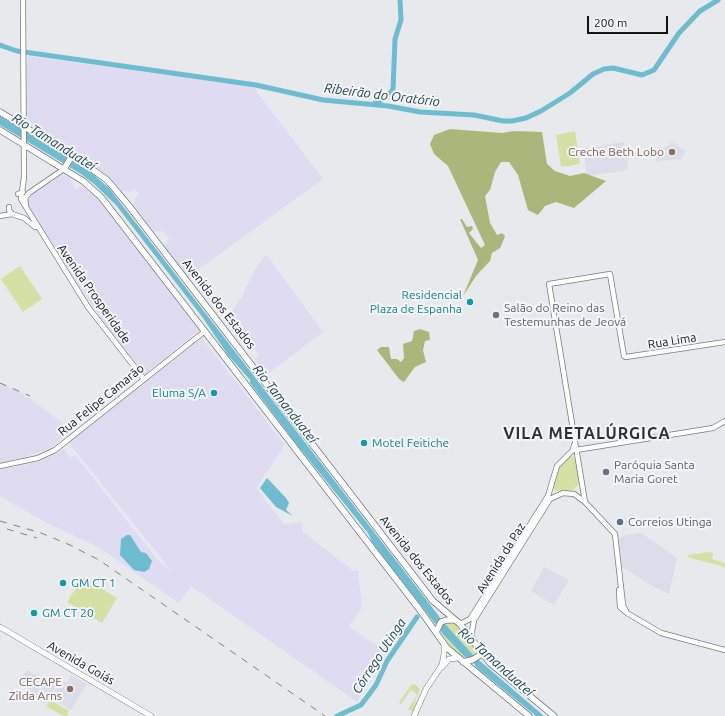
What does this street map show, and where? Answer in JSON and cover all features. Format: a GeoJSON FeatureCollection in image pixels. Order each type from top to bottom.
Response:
{"type":"FeatureCollection","features":[{"type":"Feature","properties":{"kind":"highway","name":"Avenida dos Estados"},"geometry":{"type":"LineString","coordinates":[[0,112],[106,180],[130,206],[433,601],[460,624],[471,637],[480,656],[554,716]]}},
{"type":"Feature","properties":{"kind":"highway"},"geometry":{"type":"LineString","coordinates":[[0,130],[23,142],[65,168],[92,188],[106,202],[444,644],[460,660],[529,716]]}},
{"type":"Feature","properties":{"kind":"highway"},"geometry":{"type":"LineString","coordinates":[[65,168],[72,157]]}},
{"type":"Feature","properties":{"kind":"highway"},"geometry":{"type":"LineString","coordinates":[[436,632],[438,626],[443,621],[455,620]]}},
{"type":"Feature","properties":{"kind":"highway"},"geometry":{"type":"LineString","coordinates":[[460,660],[470,661],[480,656]]}},
{"type":"Feature","properties":{"kind":"main road"},"geometry":{"type":"LineString","coordinates":[[18,194],[24,192],[23,0]]}},
{"type":"Feature","properties":{"kind":"main road"},"geometry":{"type":"LineString","coordinates":[[27,209],[25,198],[32,191],[65,168]]}},
{"type":"Feature","properties":{"kind":"main road"},"geometry":{"type":"LineString","coordinates":[[24,177],[27,188],[32,191]]}},
{"type":"Feature","properties":{"kind":"main road","name":"Avenida Prosperidade"},"geometry":{"type":"LineString","coordinates":[[24,192],[21,199],[43,238],[103,330],[144,379]]}},
{"type":"Feature","properties":{"kind":"main road"},"geometry":{"type":"LineString","coordinates":[[9,207],[12,214]]}},
{"type":"Feature","properties":{"kind":"main road","name":"Avenida Prosperidade"},"geometry":{"type":"LineString","coordinates":[[0,216],[12,214],[24,218],[43,238]]}},
{"type":"Feature","properties":{"kind":"main road"},"geometry":{"type":"LineString","coordinates":[[24,218],[30,214]]}},
{"type":"Feature","properties":{"kind":"main road","name":"Rua Lima"},"geometry":{"type":"LineString","coordinates":[[575,447],[549,284],[610,274],[624,356],[629,358],[725,342]]}},
{"type":"Feature","properties":{"kind":"main road","name":"Rua Felipe Camarão"},"geometry":{"type":"LineString","coordinates":[[0,466],[38,458],[52,452],[205,331]]}},
{"type":"Feature","properties":{"kind":"main road"},"geometry":{"type":"LineString","coordinates":[[585,502],[575,447],[713,428],[725,420]]}},
{"type":"Feature","properties":{"kind":"main road","name":"Avenida da Paz"},"geometry":{"type":"LineString","coordinates":[[460,624],[470,619],[551,488],[556,469],[575,447]]}},
{"type":"Feature","properties":{"kind":"main road"},"geometry":{"type":"LineString","coordinates":[[566,456],[572,455],[577,458]]}},
{"type":"Feature","properties":{"kind":"main road"},"geometry":{"type":"LineString","coordinates":[[551,488],[558,495],[572,493],[582,485]]}},
{"type":"Feature","properties":{"kind":"main road"},"geometry":{"type":"LineString","coordinates":[[572,493],[585,502],[615,534],[624,607],[627,613],[661,633],[725,650]]}},
{"type":"Feature","properties":{"kind":"main road","name":"Avenida da Paz"},"geometry":{"type":"LineString","coordinates":[[471,637],[474,620],[550,500],[558,495]]}},
{"type":"Feature","properties":{"kind":"main road","name":"Avenida Goiás"},"geometry":{"type":"LineString","coordinates":[[0,627],[151,716]]}},
{"type":"Feature","properties":{"kind":"main road"},"geometry":{"type":"LineString","coordinates":[[414,716],[422,697],[444,658],[444,644]]}},
{"type":"Feature","properties":{"kind":"main road"},"geometry":{"type":"LineString","coordinates":[[438,670],[448,661],[460,660]]}},
{"type":"Feature","properties":{"kind":"shaded area"},"geometry":{"type":"Polygon","coordinates":[[[27,56],[255,87],[257,92],[323,179],[188,277],[164,246],[169,239],[163,231],[154,232],[133,205],[135,198],[139,195],[135,189],[130,192],[121,190],[113,180],[94,165],[27,123],[27,56]]]}},
{"type":"Feature","properties":{"kind":"shaded area"},"geometry":{"type":"Polygon","coordinates":[[[624,142],[628,168],[623,171],[587,176],[583,149],[624,142]]]}},
{"type":"Feature","properties":{"kind":"shaded area","name":"Creche Beth Lobo"},"geometry":{"type":"Polygon","coordinates":[[[672,142],[685,151],[682,159],[656,161],[656,155],[672,142]]]}},
{"type":"Feature","properties":{"kind":"shaded area"},"geometry":{"type":"Polygon","coordinates":[[[63,175],[68,176],[76,189],[82,186],[97,198],[198,328],[198,331],[145,374],[102,321],[28,206],[28,200],[31,195],[63,175]]]}},
{"type":"Feature","properties":{"kind":"shaded area"},"geometry":{"type":"Polygon","coordinates":[[[266,254],[323,332],[265,376],[255,359],[259,355],[249,341],[245,342],[240,339],[225,322],[241,298],[255,269],[266,254]]]}},
{"type":"Feature","properties":{"kind":"shaded area"},"geometry":{"type":"Polygon","coordinates":[[[202,338],[285,445],[256,488],[284,524],[302,522],[302,531],[353,571],[358,570],[362,607],[349,627],[387,652],[372,673],[372,679],[357,702],[191,586],[179,603],[98,547],[43,521],[0,496],[0,470],[42,461],[64,449],[71,458],[75,455],[157,559],[173,573],[68,442],[202,338]]]}},
{"type":"Feature","properties":{"kind":"shaded area"},"geometry":{"type":"Polygon","coordinates":[[[0,384],[22,393],[63,423],[56,429],[63,437],[52,447],[23,458],[0,463],[0,384]]]}},
{"type":"Feature","properties":{"kind":"shaded area"},"geometry":{"type":"Polygon","coordinates":[[[641,533],[677,558],[669,594],[656,588],[622,567],[619,539],[626,535],[641,533]]]}},
{"type":"Feature","properties":{"kind":"shaded area"},"geometry":{"type":"Polygon","coordinates":[[[544,567],[569,580],[554,605],[531,591],[544,567]]]}},
{"type":"Feature","properties":{"kind":"shaded area"},"geometry":{"type":"Polygon","coordinates":[[[27,670],[56,686],[45,704],[35,698],[20,679],[27,670]]]}},
{"type":"Feature","properties":{"kind":"shaded area","name":"CECAPE Zilda Arns"},"geometry":{"type":"Polygon","coordinates":[[[71,675],[87,684],[71,710],[51,698],[62,680],[67,683],[71,675]]]}},
{"type":"Feature","properties":{"kind":"green space"},"geometry":{"type":"Polygon","coordinates":[[[450,129],[502,133],[514,131],[542,132],[547,164],[555,171],[570,176],[584,173],[606,181],[574,208],[556,202],[545,206],[538,215],[528,210],[518,175],[509,162],[501,162],[495,172],[490,190],[485,196],[490,223],[497,235],[502,233],[505,236],[500,248],[492,253],[490,261],[476,276],[463,296],[478,260],[460,219],[462,219],[467,227],[472,226],[473,229],[469,233],[481,248],[485,245],[448,166],[434,154],[430,144],[434,135],[450,129]]]}},
{"type":"Feature","properties":{"kind":"green space"},"geometry":{"type":"Polygon","coordinates":[[[575,131],[580,164],[561,167],[556,135],[575,131]]]}},
{"type":"Feature","properties":{"kind":"green space"},"geometry":{"type":"Polygon","coordinates":[[[20,266],[42,299],[23,312],[1,279],[20,266]]]}},
{"type":"Feature","properties":{"kind":"green space"},"geometry":{"type":"Polygon","coordinates":[[[420,329],[429,332],[430,340],[425,341],[423,350],[426,362],[415,367],[404,382],[399,379],[377,350],[381,347],[389,347],[391,359],[397,359],[401,362],[404,358],[403,344],[412,341],[414,331],[420,329]]]}},
{"type":"Feature","properties":{"kind":"green space"},"geometry":{"type":"Polygon","coordinates":[[[571,456],[576,459],[579,484],[573,490],[556,491],[553,487],[558,470],[568,457],[571,456]]]}},
{"type":"Feature","properties":{"kind":"green space"},"geometry":{"type":"Polygon","coordinates":[[[708,552],[725,555],[713,553],[712,559],[725,563],[725,567],[687,557],[688,555],[708,552]]]}},
{"type":"Feature","properties":{"kind":"green space"},"geometry":{"type":"Polygon","coordinates":[[[83,577],[117,598],[102,623],[67,602],[83,577]]]}},
{"type":"Feature","properties":{"kind":"green space"},"geometry":{"type":"Polygon","coordinates":[[[445,622],[452,622],[461,629],[476,649],[476,654],[473,658],[466,659],[452,649],[440,631],[445,622]]]}},
{"type":"Feature","properties":{"kind":"green space"},"geometry":{"type":"Polygon","coordinates":[[[415,684],[420,689],[415,702],[418,706],[418,715],[408,709],[417,695],[411,690],[401,704],[399,702],[411,685],[415,684]]]}},
{"type":"Feature","properties":{"kind":"green space"},"geometry":{"type":"Polygon","coordinates":[[[50,700],[69,711],[67,716],[63,716],[46,706],[50,700]]]}},
{"type":"Feature","properties":{"kind":"water"},"geometry":{"type":"Polygon","coordinates":[[[0,116],[87,169],[109,188],[445,624],[473,655],[544,716],[536,716],[476,667],[474,663],[464,656],[443,634],[372,542],[368,533],[294,441],[250,383],[250,380],[228,355],[203,318],[116,205],[81,174],[0,125],[0,116]]]}},
{"type":"Feature","properties":{"kind":"water"},"geometry":{"type":"Polygon","coordinates":[[[267,478],[286,498],[289,503],[286,510],[293,516],[276,507],[260,488],[267,478]]]}},
{"type":"Feature","properties":{"kind":"water"},"geometry":{"type":"Polygon","coordinates":[[[127,535],[130,535],[141,552],[146,553],[152,561],[149,569],[144,572],[134,570],[120,555],[121,539],[127,535]]]}},
{"type":"Feature","properties":{"kind":"waterway"},"geometry":{"type":"LineString","coordinates":[[375,103],[382,100],[393,90],[395,39],[401,20],[400,0]]}},
{"type":"Feature","properties":{"kind":"waterway","name":"Ribeirão do Oratório"},"geometry":{"type":"LineString","coordinates":[[0,45],[17,51],[256,85],[323,100],[388,106],[420,112],[474,115],[503,121],[512,121],[526,118],[541,111],[570,93],[593,74],[604,69],[613,68],[642,75],[654,70],[679,33],[700,11],[718,0]]}},
{"type":"Feature","properties":{"kind":"waterway","name":"Córrego Utinga"},"geometry":{"type":"LineString","coordinates":[[337,716],[361,705],[376,685],[387,661],[417,617]]}},
{"type":"Feature","properties":{"kind":"railway"},"geometry":{"type":"LineString","coordinates":[[0,383],[30,396]]}},
{"type":"Feature","properties":{"kind":"railway"},"geometry":{"type":"LineString","coordinates":[[0,521],[41,533],[70,545],[99,560],[325,716]]}},
{"type":"Feature","properties":{"kind":"railway"},"geometry":{"type":"LineString","coordinates":[[7,529],[37,538]]}},
{"type":"Feature","properties":{"kind":"place","name":"Creche Beth Lobo"},"geometry":{"type":"Point","coordinates":[672,152]}},
{"type":"Feature","properties":{"kind":"place","name":"Residencial Plaza de Espanha"},"geometry":{"type":"Point","coordinates":[470,302]}},
{"type":"Feature","properties":{"kind":"place","name":"Salão do Reino das Testemunhas de Jeová"},"geometry":{"type":"Point","coordinates":[496,315]}},
{"type":"Feature","properties":{"kind":"place","name":"Eluma S/A"},"geometry":{"type":"Point","coordinates":[214,393]}},
{"type":"Feature","properties":{"kind":"place","name":"Motel Feitiche"},"geometry":{"type":"Point","coordinates":[364,443]}},
{"type":"Feature","properties":{"kind":"place","name":"Paróquia Santa Maria Goret"},"geometry":{"type":"Point","coordinates":[606,472]}},
{"type":"Feature","properties":{"kind":"place","name":"Correios Utinga"},"geometry":{"type":"Point","coordinates":[620,522]}},
{"type":"Feature","properties":{"kind":"place","name":"GM CT 1"},"geometry":{"type":"Point","coordinates":[63,583]}},
{"type":"Feature","properties":{"kind":"place","name":"GM CT 20"},"geometry":{"type":"Point","coordinates":[34,613]}},
{"type":"Feature","properties":{"kind":"place","name":"CECAPE Zilda Arns"},"geometry":{"type":"Point","coordinates":[70,689]}},
{"type":"Feature","properties":{"kind":"district","name":"VILA METALÚRGICA"},"geometry":{"type":"Point","coordinates":[587,434]}},
{"type":"Feature","properties":{"kind":"water label","name":"Rio Tamanduateí"},"geometry":{"type":"Point","coordinates":[54,142]}},
{"type":"Feature","properties":{"kind":"water label","name":"Rio Tamanduateí"},"geometry":{"type":"Point","coordinates":[285,404]}},
{"type":"Feature","properties":{"kind":"water label","name":"Rio Tamanduateí"},"geometry":{"type":"Point","coordinates":[496,662]}}]}
